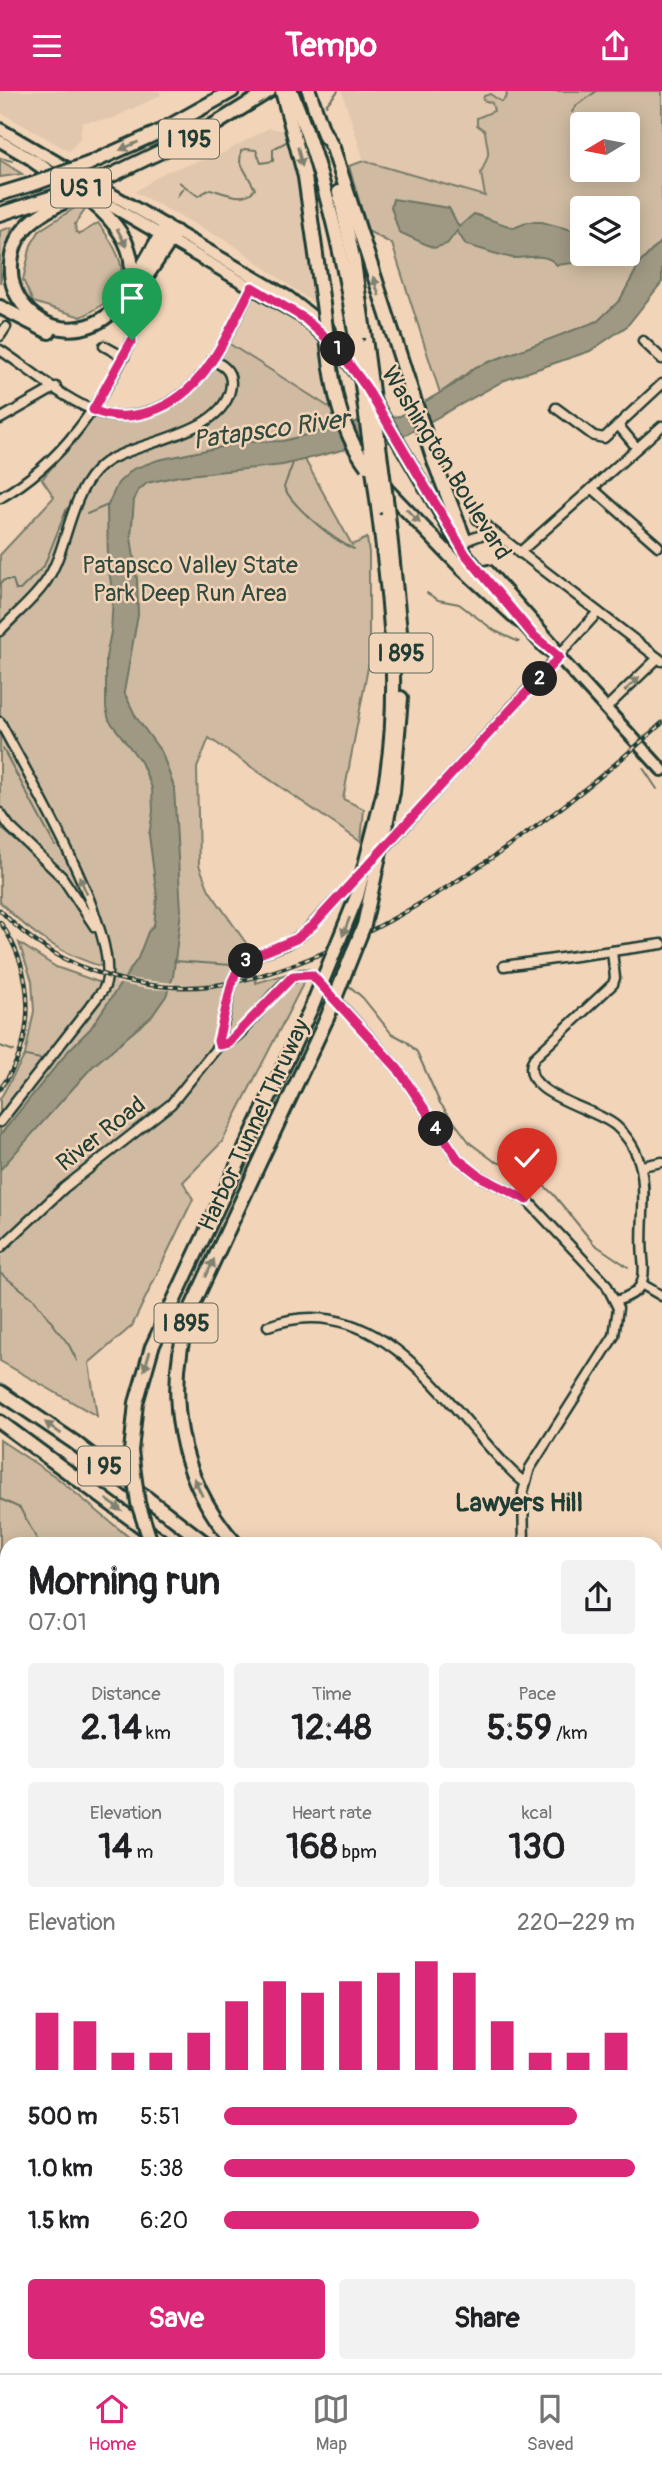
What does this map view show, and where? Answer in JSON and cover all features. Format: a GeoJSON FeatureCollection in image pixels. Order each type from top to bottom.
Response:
{"type":"FeatureCollection","features":[{"type":"Feature","properties":{"kind":"highway","name":"I 195"},"geometry":{"type":"LineString","coordinates":[[0,192],[36,183],[88,164],[157,133],[232,91]]}},
{"type":"Feature","properties":{"kind":"highway"},"geometry":{"type":"LineString","coordinates":[[282,91],[305,177],[338,406],[349,435],[366,466],[462,568],[520,621]]}},
{"type":"Feature","properties":{"kind":"highway","name":"Harbor Tunnel Thruway"},"geometry":{"type":"LineString","coordinates":[[291,91],[326,190],[361,343]]}},
{"type":"Feature","properties":{"kind":"highway","name":"Harbor Tunnel Thruway"},"geometry":{"type":"LineString","coordinates":[[149,1537],[138,1503],[131,1451],[136,1403],[152,1347],[313,1004],[357,896],[398,753],[402,680],[399,614],[383,510],[351,251],[322,129],[309,91]]}},
{"type":"Feature","properties":{"kind":"highway","name":"I 195"},"geometry":{"type":"LineString","coordinates":[[0,214],[64,198],[187,139],[266,93]]}},
{"type":"Feature","properties":{"kind":"highway"},"geometry":{"type":"LineString","coordinates":[[322,129],[333,148],[426,439],[465,541]]}},
{"type":"Feature","properties":{"kind":"highway"},"geometry":{"type":"LineString","coordinates":[[35,162],[100,210],[120,232],[131,264],[129,291]]}},
{"type":"Feature","properties":{"kind":"highway"},"geometry":{"type":"LineString","coordinates":[[64,198],[34,218],[14,246],[10,269],[12,283],[23,304],[32,314],[50,325],[81,328],[108,316],[129,291],[169,233]]}},
{"type":"Feature","properties":{"kind":"highway"},"geometry":{"type":"LineString","coordinates":[[0,307],[48,332],[73,335],[94,331],[113,320],[128,305],[169,233]]}},
{"type":"Feature","properties":{"kind":"highway","name":"Harbor Tunnel Thruway"},"geometry":{"type":"LineString","coordinates":[[231,1537],[204,1499],[185,1451],[175,1385],[180,1347],[191,1309],[327,1018],[364,925],[388,791]]}},
{"type":"Feature","properties":{"kind":"highway","name":"I 95"},"geometry":{"type":"LineString","coordinates":[[0,1392],[74,1442],[197,1537]]}},
{"type":"Feature","properties":{"kind":"highway","name":"I 95"},"geometry":{"type":"LineString","coordinates":[[0,1422],[156,1537]]}},
{"type":"Feature","properties":{"kind":"main road","name":"Washington Boulevard"},"geometry":{"type":"LineString","coordinates":[[0,129],[169,233],[255,283],[288,297],[327,328],[370,386],[456,541],[520,621],[544,647],[559,657],[662,770]]}},
{"type":"Feature","properties":{"kind":"main road","name":"Washington Boulevard"},"geometry":{"type":"LineString","coordinates":[[0,141],[169,233]]}},
{"type":"Feature","properties":{"kind":"main road","name":"Washington Boulevard"},"geometry":{"type":"LineString","coordinates":[[406,448],[465,541],[504,591],[552,643],[559,657]]}},
{"type":"Feature","properties":{"kind":"street"},"geometry":{"type":"LineString","coordinates":[[0,350],[93,410],[124,417],[162,407],[190,389],[212,360],[255,283]]}},
{"type":"Feature","properties":{"kind":"street"},"geometry":{"type":"LineString","coordinates":[[0,336],[6,327]]}},
{"type":"Feature","properties":{"kind":"street"},"geometry":{"type":"LineString","coordinates":[[0,498],[43,470],[93,410],[132,340]]}},
{"type":"Feature","properties":{"kind":"street"},"geometry":{"type":"LineString","coordinates":[[643,341],[662,359]]}},
{"type":"Feature","properties":{"kind":"street"},"geometry":{"type":"LineString","coordinates":[[104,347],[124,358]]}},
{"type":"Feature","properties":{"kind":"street"},"geometry":{"type":"LineString","coordinates":[[0,631],[47,581],[85,486],[100,467],[124,452],[184,433],[219,408],[230,390],[230,375],[223,365],[212,360]]}},
{"type":"Feature","properties":{"kind":"street"},"geometry":{"type":"LineString","coordinates":[[556,408],[594,436],[604,438],[662,384]]}},
{"type":"Feature","properties":{"kind":"street"},"geometry":{"type":"LineString","coordinates":[[0,419],[56,387]]}},
{"type":"Feature","properties":{"kind":"street"},"geometry":{"type":"LineString","coordinates":[[618,425],[637,448]]}},
{"type":"Feature","properties":{"kind":"street"},"geometry":{"type":"LineString","coordinates":[[519,553],[662,426]]}},
{"type":"Feature","properties":{"kind":"street"},"geometry":{"type":"LineString","coordinates":[[592,488],[658,545]]}},
{"type":"Feature","properties":{"kind":"street"},"geometry":{"type":"LineString","coordinates":[[477,519],[660,659],[606,709]]}},
{"type":"Feature","properties":{"kind":"street"},"geometry":{"type":"LineString","coordinates":[[465,541],[492,531]]}},
{"type":"Feature","properties":{"kind":"street"},"geometry":{"type":"LineString","coordinates":[[524,1537],[524,1482],[530,1468],[614,1336],[619,1317],[616,1301],[606,1284],[527,1200],[481,1177],[458,1159],[398,1069],[312,975],[293,976],[242,1030],[228,1043],[219,1045],[232,982],[239,967],[252,957],[296,939],[312,926],[598,613]]}},
{"type":"Feature","properties":{"kind":"street"},"geometry":{"type":"LineString","coordinates":[[0,722],[76,869],[110,970],[107,984],[0,1122]]}},
{"type":"Feature","properties":{"kind":"street"},"geometry":{"type":"LineString","coordinates":[[0,813],[10,827],[62,877],[84,908],[105,949]]}},
{"type":"Feature","properties":{"kind":"street"},"geometry":{"type":"LineString","coordinates":[[504,966],[662,944]]}},
{"type":"Feature","properties":{"kind":"street"},"geometry":{"type":"LineString","coordinates":[[612,951],[615,978],[612,984],[534,1058],[531,1071],[533,1082],[543,1090],[595,1112],[617,1126],[633,1147],[642,1166],[645,1193],[643,1285],[635,1293],[616,1301]]}},
{"type":"Feature","properties":{"kind":"street","name":"River Road"},"geometry":{"type":"LineString","coordinates":[[0,1248],[64,1188],[171,1104],[219,1045]]}},
{"type":"Feature","properties":{"kind":"street"},"geometry":{"type":"LineString","coordinates":[[642,1166],[662,1162]]}},
{"type":"Feature","properties":{"kind":"street"},"geometry":{"type":"LineString","coordinates":[[643,1285],[662,1296]]}},
{"type":"Feature","properties":{"kind":"street"},"geometry":{"type":"LineString","coordinates":[[268,1326],[311,1318],[339,1320],[396,1348],[422,1371],[524,1482]]}},
{"type":"Feature","properties":{"kind":"shaded area"},"geometry":{"type":"Polygon","coordinates":[[[0,91],[159,91],[161,95],[111,119],[82,122],[80,139],[69,151],[0,112],[0,91]]]}},
{"type":"Feature","properties":{"kind":"shaded area"},"geometry":{"type":"Polygon","coordinates":[[[342,91],[506,91],[519,129],[497,200],[364,161],[342,91]]]}},
{"type":"Feature","properties":{"kind":"shaded area"},"geometry":{"type":"Polygon","coordinates":[[[269,128],[290,132],[315,304],[234,245],[135,192],[165,172],[219,155],[269,128]]]}},
{"type":"Feature","properties":{"kind":"shaded area"},"geometry":{"type":"Polygon","coordinates":[[[393,199],[449,208],[459,227],[474,214],[514,228],[528,222],[542,222],[570,230],[570,263],[557,265],[542,257],[511,258],[466,245],[457,231],[447,244],[434,248],[399,232],[391,207],[393,199]]]}},
{"type":"Feature","properties":{"kind":"shaded area","name":"Patapsco River"},"geometry":{"type":"Polygon","coordinates":[[[662,240],[662,282],[627,326],[590,351],[505,380],[393,442],[366,444],[283,465],[179,476],[147,483],[138,491],[134,500],[131,537],[137,579],[138,615],[124,692],[136,717],[162,753],[174,787],[181,911],[173,977],[166,996],[152,1016],[92,1067],[0,1170],[0,1135],[69,1050],[90,1029],[138,958],[148,932],[154,925],[157,897],[149,835],[153,812],[152,788],[141,762],[109,720],[106,708],[106,657],[111,632],[113,596],[108,564],[107,507],[118,483],[133,469],[158,460],[245,442],[283,441],[359,421],[400,416],[455,384],[476,367],[598,321],[620,300],[640,263],[662,240]]]}},
{"type":"Feature","properties":{"kind":"shaded area"},"geometry":{"type":"Polygon","coordinates":[[[253,299],[266,301],[322,339],[326,379],[335,411],[228,343],[253,299]]]}},
{"type":"Feature","properties":{"kind":"green space"},"geometry":{"type":"Polygon","coordinates":[[[506,91],[662,91],[662,240],[640,263],[640,196],[570,196],[570,266],[638,266],[620,300],[598,321],[476,367],[440,393],[392,244],[368,231],[349,166],[364,161],[485,196],[481,173],[488,149],[485,131],[477,125],[477,118],[494,111],[492,103],[483,100],[484,96],[490,94],[502,102],[507,96],[506,91]]]}},
{"type":"Feature","properties":{"kind":"green space"},"geometry":{"type":"Polygon","coordinates":[[[0,160],[22,174],[0,177],[0,160]]]}},
{"type":"Feature","properties":{"kind":"green space"},"geometry":{"type":"Polygon","coordinates":[[[78,206],[85,210],[75,224],[76,232],[80,234],[98,223],[117,252],[122,277],[111,298],[81,317],[33,302],[23,280],[31,245],[40,230],[78,206]]]}},
{"type":"Feature","properties":{"kind":"green space"},"geometry":{"type":"Polygon","coordinates":[[[12,227],[0,283],[0,231],[12,227]]]}},
{"type":"Feature","properties":{"kind":"green space","name":"Patapsco Valley State Park Deep Run Area"},"geometry":{"type":"Polygon","coordinates":[[[228,343],[335,411],[304,458],[352,545],[367,538],[369,662],[343,799],[364,809],[361,842],[209,738],[197,768],[199,865],[209,890],[253,953],[256,983],[290,973],[305,980],[222,1142],[183,1182],[193,1199],[132,1326],[89,1363],[97,1416],[0,1361],[0,1099],[25,1055],[34,1011],[32,981],[19,943],[56,967],[104,984],[107,968],[76,957],[49,943],[0,902],[0,555],[54,497],[42,479],[95,416],[140,418],[175,405],[203,379],[228,343]]]}},
{"type":"Feature","properties":{"kind":"green space"},"geometry":{"type":"Polygon","coordinates":[[[0,1440],[56,1477],[129,1537],[0,1537],[0,1440]]]}},
{"type":"Feature","properties":{"kind":"pier"},"geometry":{"type":"Polygon","coordinates":[[[120,977],[175,983],[172,990],[148,989],[116,983],[120,977]]]}},
{"type":"Feature","properties":{"kind":"waterway"},"geometry":{"type":"LineString","coordinates":[[326,105],[338,91]]}},
{"type":"Feature","properties":{"kind":"waterway"},"geometry":{"type":"LineString","coordinates":[[572,112],[577,105],[597,91]]}},
{"type":"Feature","properties":{"kind":"waterway"},"geometry":{"type":"LineString","coordinates":[[179,182],[198,196],[210,189],[234,196],[251,193],[255,189],[240,162],[241,151],[256,150],[261,163],[273,161],[273,149],[290,140]]}},
{"type":"Feature","properties":{"kind":"waterway"},"geometry":{"type":"LineString","coordinates":[[0,158],[12,161]]}},
{"type":"Feature","properties":{"kind":"waterway"},"geometry":{"type":"LineString","coordinates":[[177,197],[183,188]]}},
{"type":"Feature","properties":{"kind":"waterway"},"geometry":{"type":"LineString","coordinates":[[293,463],[284,487],[288,495],[314,522],[354,549]]}},
{"type":"Feature","properties":{"kind":"waterway"},"geometry":{"type":"LineString","coordinates":[[87,514],[108,505]]}},
{"type":"Feature","properties":{"kind":"waterway"},"geometry":{"type":"LineString","coordinates":[[0,584],[4,580],[13,580],[16,590],[20,590],[44,566],[67,508]]}},
{"type":"Feature","properties":{"kind":"waterway"},"geometry":{"type":"LineString","coordinates":[[427,593],[438,600],[459,604],[495,631],[519,642]]}},
{"type":"Feature","properties":{"kind":"waterway"},"geometry":{"type":"LineString","coordinates":[[3,749],[55,846]]}},
{"type":"Feature","properties":{"kind":"waterway"},"geometry":{"type":"LineString","coordinates":[[643,768],[657,789]]}},
{"type":"Feature","properties":{"kind":"waterway"},"geometry":{"type":"LineString","coordinates":[[0,827],[27,850]]}},
{"type":"Feature","properties":{"kind":"waterway"},"geometry":{"type":"LineString","coordinates":[[174,961],[232,965]]}},
{"type":"Feature","properties":{"kind":"waterway"},"geometry":{"type":"LineString","coordinates":[[347,984],[363,998],[391,1033],[406,1041],[417,1052],[440,1103],[470,1143],[494,1161],[530,1173],[553,1194],[594,1244],[628,1267]]}},
{"type":"Feature","properties":{"kind":"waterway"},"geometry":{"type":"LineString","coordinates":[[0,1046],[14,1051]]}},
{"type":"Feature","properties":{"kind":"waterway"},"geometry":{"type":"LineString","coordinates":[[26,1056],[45,1060]]}},
{"type":"Feature","properties":{"kind":"waterway"},"geometry":{"type":"LineString","coordinates":[[0,1273],[34,1299],[69,1345],[77,1361]]}},
{"type":"Feature","properties":{"kind":"waterway"},"geometry":{"type":"LineString","coordinates":[[0,1499],[20,1508],[36,1537]]}},
{"type":"Feature","properties":{"kind":"railway"},"geometry":{"type":"LineString","coordinates":[[0,910],[50,951],[79,966],[110,977],[175,987],[239,981],[294,964],[350,941],[407,911],[519,839],[571,800],[662,723]]}},
{"type":"Feature","properties":{"kind":"railway"},"geometry":{"type":"LineString","coordinates":[[0,922],[12,941],[20,962],[27,1005],[21,1049],[0,1089]]}},
{"type":"Feature","properties":{"kind":"district","name":"Lawyers Hill"},"geometry":{"type":"Point","coordinates":[519,1503]}},
{"type":"Feature","properties":{"kind":"route"},"geometry":{"type":"LineString","coordinates":[[132,340],[108,388],[93,410],[124,417],[162,407],[185,394],[204,374],[252,287],[304,318],[338,349],[366,387],[456,541],[476,568],[544,647],[559,657],[312,926],[288,944],[252,957],[239,967],[232,982],[230,1000],[218,1041],[219,1045],[228,1043],[293,976],[312,975],[398,1069],[458,1159],[473,1173],[527,1200]]}}]}
